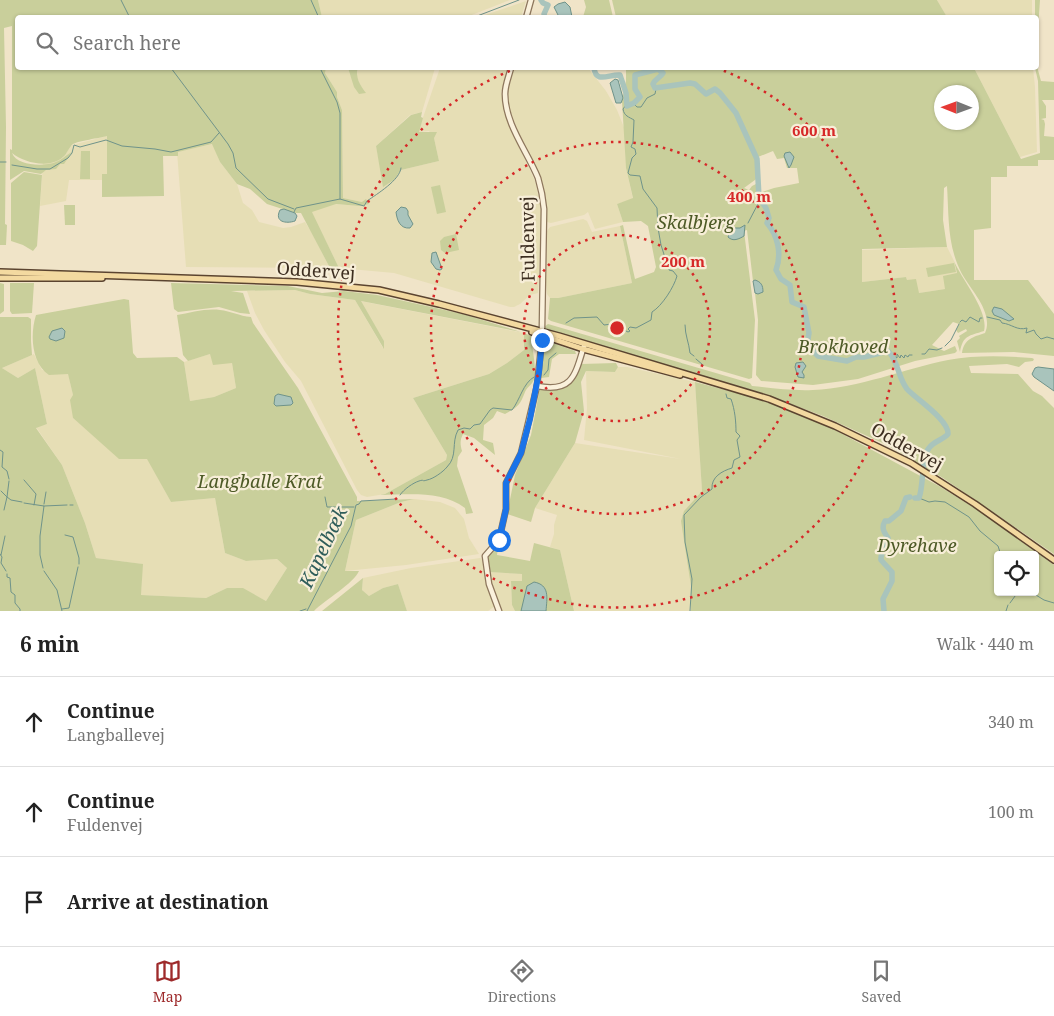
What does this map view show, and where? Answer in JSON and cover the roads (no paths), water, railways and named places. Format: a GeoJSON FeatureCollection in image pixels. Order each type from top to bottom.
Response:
{"type":"FeatureCollection","features":[{"type":"Feature","properties":{"kind":"main road","name":"Oddervej"},"geometry":{"type":"LineString","coordinates":[[0,272],[343,285],[407,296],[493,319],[584,347],[732,388],[802,411],[875,444],[933,476],[1054,560]]}},
{"type":"Feature","properties":{"kind":"main road","name":"Oddervej"},"geometry":{"type":"LineString","coordinates":[[0,278],[132,277]]}},
{"type":"Feature","properties":{"kind":"street"},"geometry":{"type":"LineString","coordinates":[[527,15],[531,0]]}},
{"type":"Feature","properties":{"kind":"street","name":"Fuldenvej"},"geometry":{"type":"LineString","coordinates":[[511,70],[506,89],[507,105],[519,140],[538,178],[544,209],[542,328]]}},
{"type":"Feature","properties":{"kind":"street"},"geometry":{"type":"LineString","coordinates":[[500,611],[489,584],[485,559],[486,554],[499,540],[506,509],[506,483],[521,453],[536,386],[542,340]]}},
{"type":"Feature","properties":{"kind":"street"},"geometry":{"type":"LineString","coordinates":[[536,386],[556,388],[568,383],[576,371],[584,347]]}},
{"type":"Feature","properties":{"kind":"water"},"geometry":{"type":"Polygon","coordinates":[[[565,2],[570,7],[572,15],[558,15],[554,7],[565,2]]]}},
{"type":"Feature","properties":{"kind":"water"},"geometry":{"type":"Polygon","coordinates":[[[615,79],[618,80],[623,98],[621,103],[616,103],[610,83],[615,79]]]}},
{"type":"Feature","properties":{"kind":"water"},"geometry":{"type":"Polygon","coordinates":[[[790,152],[794,157],[789,168],[784,156],[785,153],[790,152]]]}},
{"type":"Feature","properties":{"kind":"water"},"geometry":{"type":"Polygon","coordinates":[[[401,207],[406,208],[408,211],[413,224],[410,228],[404,227],[398,221],[396,212],[401,207]]]}},
{"type":"Feature","properties":{"kind":"water"},"geometry":{"type":"Polygon","coordinates":[[[284,209],[295,213],[297,216],[295,221],[285,222],[280,220],[280,210],[284,209]]]}},
{"type":"Feature","properties":{"kind":"water"},"geometry":{"type":"Polygon","coordinates":[[[745,225],[744,236],[734,240],[728,237],[731,228],[740,228],[745,225]]]}},
{"type":"Feature","properties":{"kind":"water"},"geometry":{"type":"Polygon","coordinates":[[[436,252],[442,269],[440,270],[436,269],[431,262],[432,253],[436,252]]]}},
{"type":"Feature","properties":{"kind":"water"},"geometry":{"type":"Polygon","coordinates":[[[755,280],[763,287],[763,292],[755,293],[753,281],[755,280]]]}},
{"type":"Feature","properties":{"kind":"water"},"geometry":{"type":"Polygon","coordinates":[[[994,307],[1002,309],[1014,319],[1009,321],[994,315],[992,311],[994,307]]]}},
{"type":"Feature","properties":{"kind":"water"},"geometry":{"type":"Polygon","coordinates":[[[62,328],[65,331],[64,338],[56,341],[50,339],[52,331],[62,328]]]}},
{"type":"Feature","properties":{"kind":"water"},"geometry":{"type":"Polygon","coordinates":[[[803,362],[806,366],[802,372],[804,378],[798,377],[795,367],[796,363],[803,362]]]}},
{"type":"Feature","properties":{"kind":"water"},"geometry":{"type":"Polygon","coordinates":[[[1035,368],[1054,369],[1054,391],[1032,374],[1035,368]]]}},
{"type":"Feature","properties":{"kind":"water"},"geometry":{"type":"Polygon","coordinates":[[[278,394],[291,397],[293,403],[291,405],[276,406],[274,404],[275,396],[278,394]]]}},
{"type":"Feature","properties":{"kind":"water"},"geometry":{"type":"Polygon","coordinates":[[[534,582],[545,589],[547,597],[546,611],[521,611],[527,586],[534,582]]]}},
{"type":"Feature","properties":{"kind":"waterway"},"geometry":{"type":"LineString","coordinates":[[121,0],[128,15]]}},
{"type":"Feature","properties":{"kind":"waterway"},"geometry":{"type":"LineString","coordinates":[[311,0],[318,15]]}},
{"type":"Feature","properties":{"kind":"waterway"},"geometry":{"type":"LineString","coordinates":[[480,15],[519,0]]}},
{"type":"Feature","properties":{"kind":"waterway"},"geometry":{"type":"LineString","coordinates":[[541,0],[548,5],[544,15]]}},
{"type":"Feature","properties":{"kind":"waterway"},"geometry":{"type":"LineString","coordinates":[[172,70],[228,144],[233,153],[236,168],[268,199],[294,209]]}},
{"type":"Feature","properties":{"kind":"waterway"},"geometry":{"type":"LineString","coordinates":[[321,70],[337,102],[340,113],[340,199]]}},
{"type":"Feature","properties":{"kind":"waterway"},"geometry":{"type":"LineString","coordinates":[[594,70],[597,76],[600,77],[620,75],[626,93],[627,106],[634,103],[640,97],[635,89],[635,75],[654,70]]}},
{"type":"Feature","properties":{"kind":"waterway"},"geometry":{"type":"LineString","coordinates":[[659,70],[663,73],[654,82],[655,88],[690,83],[695,84],[706,94],[715,89],[736,113],[757,159],[759,198],[766,208],[769,218],[767,223],[778,245],[779,258],[776,270],[781,279],[790,285],[792,302],[804,307],[809,333],[807,345],[818,356],[847,361],[856,357],[888,351],[894,359],[907,389],[938,416],[947,428],[948,434],[926,452],[921,493],[919,498],[915,498]]}},
{"type":"Feature","properties":{"kind":"waterway"},"geometry":{"type":"LineString","coordinates":[[633,103],[637,107],[641,107],[647,98],[655,94],[656,89]]}},
{"type":"Feature","properties":{"kind":"waterway","name":"Kapelbæk"},"geometry":{"type":"LineString","coordinates":[[566,323],[574,318],[597,317],[604,325],[612,324],[628,332],[630,327],[636,328],[651,320],[652,312],[667,296],[677,276],[673,271],[669,270],[661,245],[657,208],[643,189],[640,176],[628,173],[632,158],[636,154],[635,149],[631,147],[634,120],[624,113],[623,109],[626,105]]}},
{"type":"Feature","properties":{"kind":"waterway"},"geometry":{"type":"LineString","coordinates":[[12,165],[50,169],[68,158],[72,153],[74,145],[80,147],[106,140],[122,146],[171,152],[211,142],[219,133]]}},
{"type":"Feature","properties":{"kind":"waterway"},"geometry":{"type":"LineString","coordinates":[[0,162],[6,162]]}},
{"type":"Feature","properties":{"kind":"waterway"},"geometry":{"type":"LineString","coordinates":[[294,212],[296,208],[340,199],[364,206],[367,201],[382,191],[397,177],[401,168]]}},
{"type":"Feature","properties":{"kind":"waterway"},"geometry":{"type":"LineString","coordinates":[[748,223],[760,200]]}},
{"type":"Feature","properties":{"kind":"waterway"},"geometry":{"type":"LineString","coordinates":[[960,322],[962,320],[966,322],[970,317],[979,322],[980,318],[982,318]]}},
{"type":"Feature","properties":{"kind":"waterway"},"geometry":{"type":"LineString","coordinates":[[987,317],[1000,320],[1002,323],[1017,328],[1027,328],[1026,333],[1034,330],[1041,339],[1047,337],[1054,339]]}},
{"type":"Feature","properties":{"kind":"waterway"},"geometry":{"type":"LineString","coordinates":[[945,346],[951,340],[959,324]]}},
{"type":"Feature","properties":{"kind":"waterway"},"geometry":{"type":"LineString","coordinates":[[685,325],[690,353],[694,356]]}},
{"type":"Feature","properties":{"kind":"waterway"},"geometry":{"type":"LineString","coordinates":[[922,354],[925,354],[929,349],[937,350],[942,348]]}},
{"type":"Feature","properties":{"kind":"waterway","name":"Kapelbæk"},"geometry":{"type":"LineString","coordinates":[[544,375],[548,370],[549,359],[556,353]]}},
{"type":"Feature","properties":{"kind":"waterway"},"geometry":{"type":"LineString","coordinates":[[892,355],[897,358],[897,354],[900,358],[901,355],[904,358],[905,355],[908,357],[912,355]]}},
{"type":"Feature","properties":{"kind":"waterway"},"geometry":{"type":"LineString","coordinates":[[696,359],[703,365]]}},
{"type":"Feature","properties":{"kind":"waterway","name":"Kapelbæk"},"geometry":{"type":"LineString","coordinates":[[400,495],[411,485],[432,478],[447,467],[452,458],[458,430],[470,429],[474,425],[480,424],[493,408],[512,410],[524,387],[534,377]]}},
{"type":"Feature","properties":{"kind":"waterway"},"geometry":{"type":"LineString","coordinates":[[690,611],[692,579],[685,542],[684,515],[701,497],[712,489],[715,478],[732,468],[734,460],[740,457],[737,440],[740,436],[736,432],[731,399],[727,398],[726,394]]}},
{"type":"Feature","properties":{"kind":"waterway"},"geometry":{"type":"LineString","coordinates":[[0,450],[3,452],[2,467],[7,471],[9,479]]}},
{"type":"Feature","properties":{"kind":"waterway"},"geometry":{"type":"LineString","coordinates":[[24,480],[36,494],[34,505]]}},
{"type":"Feature","properties":{"kind":"waterway"},"geometry":{"type":"LineString","coordinates":[[9,481],[7,497],[11,500],[22,502]]}},
{"type":"Feature","properties":{"kind":"waterway"},"geometry":{"type":"LineString","coordinates":[[1,491],[7,497],[4,510]]}},
{"type":"Feature","properties":{"kind":"waterway"},"geometry":{"type":"LineString","coordinates":[[44,504],[46,492]]}},
{"type":"Feature","properties":{"kind":"waterway"},"geometry":{"type":"LineString","coordinates":[[325,497],[327,507],[354,507]]}},
{"type":"Feature","properties":{"kind":"waterway"},"geometry":{"type":"LineString","coordinates":[[884,611],[883,599],[892,581],[892,572],[881,560],[888,538],[883,526],[885,521],[889,521],[901,511],[906,498],[910,497]]}},
{"type":"Feature","properties":{"kind":"waterway"},"geometry":{"type":"LineString","coordinates":[[919,498],[929,502],[945,502],[969,517],[980,531],[998,546],[1000,551]]}},
{"type":"Feature","properties":{"kind":"waterway","name":"Kapelbæk"},"geometry":{"type":"LineString","coordinates":[[307,611],[351,526],[356,505],[361,501],[397,499]]}},
{"type":"Feature","properties":{"kind":"waterway"},"geometry":{"type":"LineString","coordinates":[[24,503],[44,506],[40,536],[40,555],[43,568]]}},
{"type":"Feature","properties":{"kind":"waterway"},"geometry":{"type":"LineString","coordinates":[[44,506],[67,505]]}},
{"type":"Feature","properties":{"kind":"waterway"},"geometry":{"type":"LineString","coordinates":[[65,535],[73,537],[79,564]]}},
{"type":"Feature","properties":{"kind":"waterway"},"geometry":{"type":"LineString","coordinates":[[1,555],[5,536]]}},
{"type":"Feature","properties":{"kind":"waterway"},"geometry":{"type":"LineString","coordinates":[[0,554],[2,557],[1,563],[6,571]]}},
{"type":"Feature","properties":{"kind":"waterway"},"geometry":{"type":"LineString","coordinates":[[62,609],[69,608],[78,567]]}},
{"type":"Feature","properties":{"kind":"waterway"},"geometry":{"type":"LineString","coordinates":[[44,571],[57,590],[62,611]]}},
{"type":"Feature","properties":{"kind":"waterway"},"geometry":{"type":"LineString","coordinates":[[7,574],[7,577],[10,578],[11,592],[15,595],[15,603],[20,611]]}},
{"type":"Feature","properties":{"kind":"waterway"},"geometry":{"type":"LineString","coordinates":[[1010,603],[1015,596]]}},
{"type":"Feature","properties":{"kind":"waterway"},"geometry":{"type":"LineString","coordinates":[[1038,596],[1054,603]]}},
{"type":"Feature","properties":{"kind":"waterway"},"geometry":{"type":"LineString","coordinates":[[1006,611],[1008,605]]}},
{"type":"Feature","properties":{"kind":"waterway"},"geometry":{"type":"LineString","coordinates":[[300,611],[306,609]]}},
{"type":"Feature","properties":{"kind":"park label","name":"Skalbjerg"},"geometry":{"type":"Point","coordinates":[696,223]}},
{"type":"Feature","properties":{"kind":"park label","name":"Brokhoved"},"geometry":{"type":"Point","coordinates":[843,347]}},
{"type":"Feature","properties":{"kind":"park label","name":"Langballe Krat"},"geometry":{"type":"Point","coordinates":[260,482]}},
{"type":"Feature","properties":{"kind":"park label","name":"Dyrehave"},"geometry":{"type":"Point","coordinates":[917,546]}}]}
